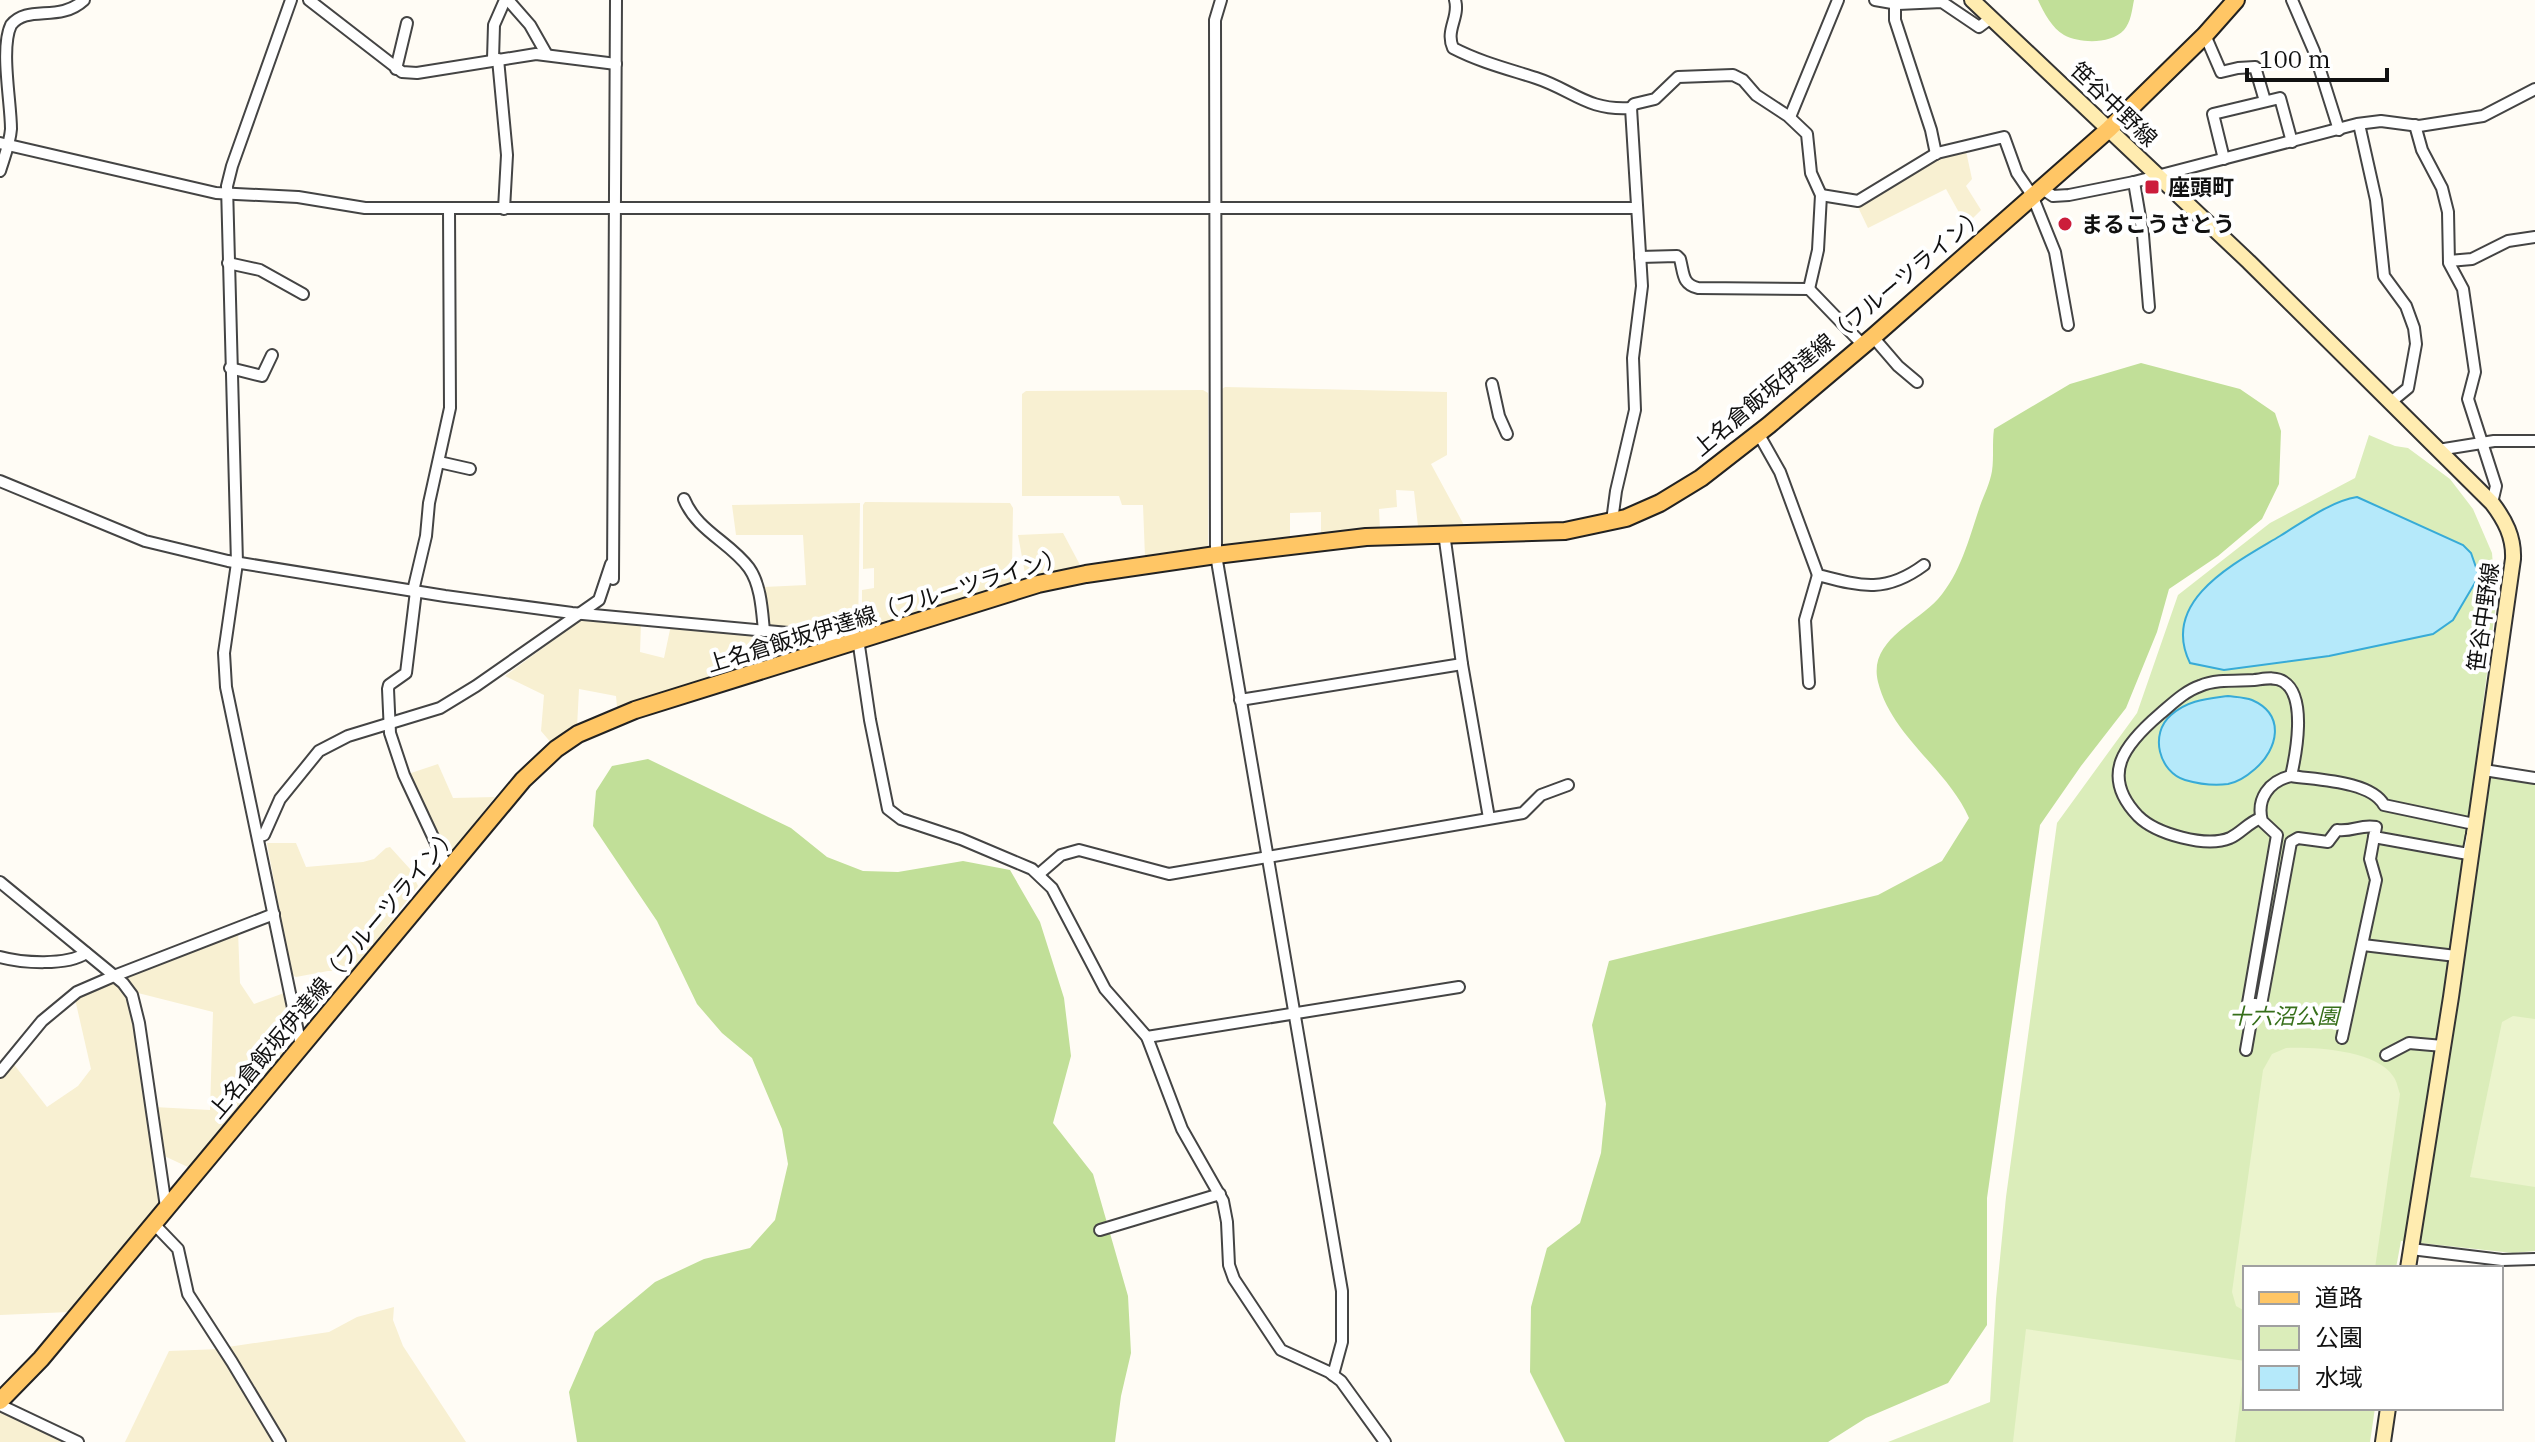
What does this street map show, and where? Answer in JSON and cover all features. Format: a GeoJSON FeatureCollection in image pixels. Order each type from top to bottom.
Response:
{"type":"FeatureCollection","features":[{"type":"Feature","properties":{"kind":"main road","name":"上名倉飯坂伊達線（フルーツライン）"},"geometry":{"type":"LineString","coordinates":[[0,1403],[41,1359],[523,780],[556,749],[578,734],[635,710],[1038,584],[1216,555],[1366,537],[1565,531],[1642,512],[1674,496],[1758,433],[1868,341],[2109,129],[2205,35],[2236,0]]}},
{"type":"Feature","properties":{"kind":"street"},"geometry":{"type":"LineString","coordinates":[[0,171],[10,124],[4,47],[9,29],[30,13],[59,14],[84,0]]}},
{"type":"Feature","properties":{"kind":"street"},"geometry":{"type":"LineString","coordinates":[[291,0],[232,166],[227,195],[237,563],[224,670],[301,1046]]}},
{"type":"Feature","properties":{"kind":"street"},"geometry":{"type":"LineString","coordinates":[[309,0],[396,69],[409,74],[495,59],[547,55],[616,64]]}},
{"type":"Feature","properties":{"kind":"street"},"geometry":{"type":"LineString","coordinates":[[504,209],[507,145],[495,59],[494,25],[507,0],[530,25],[547,55]]}},
{"type":"Feature","properties":{"kind":"street"},"geometry":{"type":"LineString","coordinates":[[613,579],[616,0]]}},
{"type":"Feature","properties":{"kind":"street"},"geometry":{"type":"LineString","coordinates":[[1221,0],[1215,20],[1216,555],[1342,1291],[1342,1342],[1333,1375]]}},
{"type":"Feature","properties":{"kind":"street"},"geometry":{"type":"LineString","coordinates":[[1455,0],[1457,7],[1449,37],[1453,48],[1484,62],[1540,79],[1594,106],[1631,108]]}},
{"type":"Feature","properties":{"kind":"street"},"geometry":{"type":"LineString","coordinates":[[1790,117],[1838,0]]}},
{"type":"Feature","properties":{"kind":"street"},"geometry":{"type":"LineString","coordinates":[[1875,0],[1895,3],[1942,2],[1979,27],[1991,18]]}},
{"type":"Feature","properties":{"kind":"street","name":"笹谷中野線"},"geometry":{"type":"LineString","coordinates":[[1972,0],[2159,177],[2492,503],[2505,521],[2513,542],[2484,770],[2408,1266]]}},
{"type":"Feature","properties":{"kind":"street"},"geometry":{"type":"LineString","coordinates":[[2292,0],[2314,51],[2339,130]]}},
{"type":"Feature","properties":{"kind":"street"},"geometry":{"type":"LineString","coordinates":[[1895,3],[1895,20],[1936,154]]}},
{"type":"Feature","properties":{"kind":"street"},"geometry":{"type":"LineString","coordinates":[[396,69],[407,23]]}},
{"type":"Feature","properties":{"kind":"street"},"geometry":{"type":"LineString","coordinates":[[2205,35],[2221,72],[2255,67],[2265,101]]}},
{"type":"Feature","properties":{"kind":"street"},"geometry":{"type":"LineString","coordinates":[[1612,521],[1635,410],[1633,358],[1642,286],[1631,108],[1634,104],[1655,99],[1678,77],[1733,75],[1743,80],[1756,95],[1790,117],[1809,138],[1807,147],[1811,173],[1821,195],[1818,250],[1809,289]]}},
{"type":"Feature","properties":{"kind":"street"},"geometry":{"type":"LineString","coordinates":[[2036,192],[2053,196],[2069,195],[2159,177],[2359,124],[2381,121],[2415,125],[2447,123],[2483,116],[2535,89]]}},
{"type":"Feature","properties":{"kind":"street"},"geometry":{"type":"LineString","coordinates":[[2224,159],[2213,114],[2265,101],[2280,98],[2292,142]]}},
{"type":"Feature","properties":{"kind":"street"},"geometry":{"type":"LineString","coordinates":[[2359,124],[2376,200],[2384,276],[2406,306],[2416,344],[2408,388],[2391,402]]}},
{"type":"Feature","properties":{"kind":"street"},"geometry":{"type":"LineString","coordinates":[[2415,125],[2422,150],[2442,188],[2450,231],[2449,261],[2463,289],[2475,372],[2468,399],[2496,486],[2492,503]]}},
{"type":"Feature","properties":{"kind":"street"},"geometry":{"type":"LineString","coordinates":[[1821,195],[1858,201],[1936,154],[2004,137],[2017,173],[2036,192],[2055,252],[2068,325]]}},
{"type":"Feature","properties":{"kind":"street"},"geometry":{"type":"LineString","coordinates":[[4,143],[227,195],[298,197],[365,208],[1636,208]]}},
{"type":"Feature","properties":{"kind":"street"},"geometry":{"type":"LineString","coordinates":[[2134,182],[2143,235],[2149,307]]}},
{"type":"Feature","properties":{"kind":"street"},"geometry":{"type":"LineString","coordinates":[[448,869],[404,775],[390,733],[388,689],[406,673],[414,591],[449,417],[452,389],[449,209]]}},
{"type":"Feature","properties":{"kind":"street"},"geometry":{"type":"LineString","coordinates":[[2449,261],[2472,259],[2508,241],[2535,237]]}},
{"type":"Feature","properties":{"kind":"street"},"geometry":{"type":"LineString","coordinates":[[1640,257],[1677,256],[1685,281],[1689,286],[1698,288],[1809,289],[1917,382]]}},
{"type":"Feature","properties":{"kind":"street"},"geometry":{"type":"LineString","coordinates":[[228,263],[260,270],[303,294]]}},
{"type":"Feature","properties":{"kind":"street"},"geometry":{"type":"LineString","coordinates":[[230,368],[262,376],[272,355]]}},
{"type":"Feature","properties":{"kind":"street"},"geometry":{"type":"LineString","coordinates":[[1492,384],[1499,416],[1507,434]]}},
{"type":"Feature","properties":{"kind":"street"},"geometry":{"type":"LineString","coordinates":[[1758,433],[1780,472],[1818,575],[1805,620],[1809,683]]}},
{"type":"Feature","properties":{"kind":"street"},"geometry":{"type":"LineString","coordinates":[[2438,450],[2484,443],[2535,441]]}},
{"type":"Feature","properties":{"kind":"street"},"geometry":{"type":"LineString","coordinates":[[439,462],[470,469]]}},
{"type":"Feature","properties":{"kind":"street"},"geometry":{"type":"LineString","coordinates":[[0,481],[145,541],[237,563],[583,614],[851,641],[888,809],[901,819],[961,839],[1039,874],[1052,888],[1105,989],[1147,1037],[1182,1129],[1226,1209],[1227,1251],[1234,1279],[1281,1350],[1341,1381],[1385,1442]]}},
{"type":"Feature","properties":{"kind":"street"},"geometry":{"type":"LineString","coordinates":[[684,499],[690,513],[705,529],[749,567],[755,577],[764,631]]}},
{"type":"Feature","properties":{"kind":"street"},"geometry":{"type":"LineString","coordinates":[[1444,533],[1462,664],[1489,818]]}},
{"type":"Feature","properties":{"kind":"street"},"geometry":{"type":"LineString","coordinates":[[259,836],[264,835],[288,787],[319,751],[348,736],[440,708],[583,614],[603,594],[613,558]]}},
{"type":"Feature","properties":{"kind":"street"},"geometry":{"type":"LineString","coordinates":[[1818,575],[1870,587],[1894,580],[1924,565]]}},
{"type":"Feature","properties":{"kind":"street"},"geometry":{"type":"LineString","coordinates":[[1240,700],[1462,664]]}},
{"type":"Feature","properties":{"kind":"street"},"geometry":{"type":"LineString","coordinates":[[2261,818],[2226,839],[2190,839],[2150,825],[2128,804],[2123,791],[2119,771],[2123,753],[2156,717],[2191,690],[2216,682],[2272,679],[2283,681],[2290,688],[2295,702],[2298,721],[2291,776]]}},
{"type":"Feature","properties":{"kind":"street"},"geometry":{"type":"LineString","coordinates":[[2484,770],[2535,778]]}},
{"type":"Feature","properties":{"kind":"street"},"geometry":{"type":"LineString","coordinates":[[2342,1038],[2376,880],[2370,859],[2374,837],[2376,827],[2364,825],[2350,832],[2337,830],[2328,842],[2298,838],[2291,842],[2261,1005],[2248,1003],[2277,835],[2261,818],[2261,802],[2273,783],[2291,776],[2352,785],[2374,792],[2384,805],[2474,824],[2468,854],[2374,837]]}},
{"type":"Feature","properties":{"kind":"street"},"geometry":{"type":"LineString","coordinates":[[1039,874],[1061,855],[1079,850],[1169,874],[1523,813],[1541,795],[1568,785]]}},
{"type":"Feature","properties":{"kind":"street"},"geometry":{"type":"LineString","coordinates":[[0,882],[114,976],[132,995],[137,1006],[166,1207]]}},
{"type":"Feature","properties":{"kind":"street"},"geometry":{"type":"LineString","coordinates":[[0,1072],[42,1021],[77,992],[274,914]]}},
{"type":"Feature","properties":{"kind":"street"},"geometry":{"type":"LineString","coordinates":[[2363,945],[2456,956]]}},
{"type":"Feature","properties":{"kind":"street"},"geometry":{"type":"LineString","coordinates":[[0,957],[27,962],[74,959],[86,953]]}},
{"type":"Feature","properties":{"kind":"street"},"geometry":{"type":"LineString","coordinates":[[1147,1037],[1459,987]]}},
{"type":"Feature","properties":{"kind":"street"},"geometry":{"type":"LineString","coordinates":[[2246,1050],[2254,1004]]}},
{"type":"Feature","properties":{"kind":"street"},"geometry":{"type":"LineString","coordinates":[[2386,1055],[2409,1043],[2443,1046]]}},
{"type":"Feature","properties":{"kind":"street"},"geometry":{"type":"LineString","coordinates":[[1100,1230],[1220,1194]]}},
{"type":"Feature","properties":{"kind":"street"},"geometry":{"type":"LineString","coordinates":[[153,1223],[178,1249],[188,1294],[280,1442]]}},
{"type":"Feature","properties":{"kind":"street"},"geometry":{"type":"LineString","coordinates":[[2411,1249],[2502,1260],[2535,1259]]}},
{"type":"Feature","properties":{"kind":"street"},"geometry":{"type":"LineString","coordinates":[[0,1403],[78,1442]]}},
{"type":"Feature","properties":{"kind":"street"},"geometry":{"type":"LineString","coordinates":[[2384,1441],[2388,1410]]}},
{"type":"Feature","properties":{"kind":"shaded area"},"geometry":{"type":"Polygon","coordinates":[[[1966,151],[1972,179],[1966,186],[1981,210],[1966,225],[1946,189],[1868,228],[1857,205],[1939,157],[1966,151]]]}},
{"type":"Feature","properties":{"kind":"shaded area"},"geometry":{"type":"Polygon","coordinates":[[[1225,387],[1447,392],[1447,455],[1431,464],[1464,525],[1418,526],[1414,491],[1396,490],[1397,507],[1379,509],[1380,529],[1321,534],[1321,512],[1290,513],[1290,540],[1221,545],[1219,391],[1225,387]]]}},
{"type":"Feature","properties":{"kind":"shaded area"},"geometry":{"type":"Polygon","coordinates":[[[1203,390],[1208,393],[1208,548],[1145,557],[1143,505],[1122,505],[1119,496],[1022,496],[1022,394],[1026,391],[1203,390]]]}},
{"type":"Feature","properties":{"kind":"shaded area"},"geometry":{"type":"Polygon","coordinates":[[[865,502],[1010,503],[1013,508],[1012,567],[1015,584],[862,631],[862,590],[874,588],[874,568],[863,569],[865,502]]]}},
{"type":"Feature","properties":{"kind":"shaded area"},"geometry":{"type":"Polygon","coordinates":[[[860,503],[858,633],[842,637],[769,628],[764,587],[806,585],[803,535],[736,535],[732,505],[860,503]]]}},
{"type":"Feature","properties":{"kind":"shaded area"},"geometry":{"type":"Polygon","coordinates":[[[1063,533],[1080,565],[1026,579],[1018,535],[1063,533]]]}},
{"type":"Feature","properties":{"kind":"shaded area"},"geometry":{"type":"Polygon","coordinates":[[[582,619],[641,624],[640,652],[664,658],[671,625],[783,637],[783,655],[617,707],[616,696],[579,689],[577,727],[553,745],[541,731],[544,695],[505,676],[582,619]]]}},
{"type":"Feature","properties":{"kind":"shaded area"},"geometry":{"type":"Polygon","coordinates":[[[438,764],[453,798],[495,797],[449,856],[445,854],[408,774],[438,764]]]}},
{"type":"Feature","properties":{"kind":"shaded area"},"geometry":{"type":"Polygon","coordinates":[[[267,843],[296,843],[306,867],[363,862],[374,859],[390,847],[410,869],[418,886],[353,971],[328,971],[296,977],[291,974],[267,843]]]}},
{"type":"Feature","properties":{"kind":"shaded area"},"geometry":{"type":"Polygon","coordinates":[[[238,931],[240,983],[254,1004],[284,993],[290,1019],[269,1028],[285,1053],[190,1168],[160,1154],[154,1107],[210,1110],[213,1012],[134,992],[123,978],[191,949],[206,948],[238,931]]]}},
{"type":"Feature","properties":{"kind":"shaded area"},"geometry":{"type":"Polygon","coordinates":[[[109,981],[117,983],[133,1005],[162,1202],[69,1312],[0,1315],[0,1077],[12,1062],[47,1107],[78,1086],[91,1069],[75,999],[109,981]]]}},
{"type":"Feature","properties":{"kind":"shaded area"},"geometry":{"type":"Polygon","coordinates":[[[394,1307],[393,1320],[403,1346],[466,1442],[285,1442],[228,1347],[329,1332],[357,1317],[394,1307]]]}},
{"type":"Feature","properties":{"kind":"shaded area"},"geometry":{"type":"Polygon","coordinates":[[[220,1349],[276,1442],[125,1442],[169,1351],[220,1349]]]}},
{"type":"Feature","properties":{"kind":"shaded area"},"geometry":{"type":"Polygon","coordinates":[[[6,1411],[66,1442],[0,1442],[0,1412],[6,1411]]]}},
{"type":"Feature","properties":{"kind":"green space"},"geometry":{"type":"Polygon","coordinates":[[[2038,0],[2134,0],[2130,20],[2124,30],[2112,38],[2096,41],[2064,35],[2049,20],[2038,0]]]}},
{"type":"Feature","properties":{"kind":"green space"},"geometry":{"type":"Polygon","coordinates":[[[2141,363],[2240,389],[2275,413],[2281,431],[2279,484],[2262,519],[2218,556],[2169,589],[2157,632],[2126,708],[2040,825],[1987,1198],[1987,1325],[1948,1383],[1866,1418],[1828,1442],[1565,1442],[1530,1372],[1531,1307],[1547,1248],[1580,1223],[1601,1153],[1606,1104],[1592,1025],[1609,961],[1878,895],[1942,861],[1969,818],[1947,783],[1907,736],[1885,702],[1878,682],[1880,655],[1896,634],[1938,599],[1958,567],[1991,475],[1994,429],[2070,384],[2141,363]]]}},
{"type":"Feature","properties":{"kind":"green space","name":"十六沼公園"},"geometry":{"type":"Polygon","coordinates":[[[2369,435],[2408,448],[2450,479],[2473,509],[2492,553],[2496,603],[2474,774],[2535,784],[2535,1251],[2513,1253],[2401,1241],[2396,1266],[2243,1266],[2243,1410],[2375,1410],[2370,1442],[1888,1442],[1990,1402],[2006,1197],[2057,823],[2137,713],[2178,595],[2270,523],[2355,478],[2369,435]]]}},
{"type":"Feature","properties":{"kind":"green space"},"geometry":{"type":"Polygon","coordinates":[[[648,759],[791,828],[827,857],[863,871],[898,872],[963,861],[1010,870],[1040,922],[1064,998],[1071,1056],[1053,1123],[1093,1174],[1128,1296],[1131,1353],[1115,1442],[577,1442],[569,1392],[595,1332],[655,1282],[704,1259],[750,1248],[775,1220],[788,1164],[782,1129],[752,1058],[722,1033],[697,1004],[657,921],[593,826],[596,791],[612,766],[648,759]]]}},
{"type":"Feature","properties":{"kind":"green space"},"geometry":{"type":"Polygon","coordinates":[[[2513,1016],[2535,1019],[2535,1187],[2470,1177],[2502,1022],[2513,1016]]]}},
{"type":"Feature","properties":{"kind":"green space"},"geometry":{"type":"Polygon","coordinates":[[[2286,1048],[2312,1048],[2359,1055],[2385,1067],[2396,1080],[2400,1094],[2375,1266],[2243,1266],[2243,1310],[2236,1306],[2232,1292],[2263,1070],[2272,1054],[2286,1048]]]}},
{"type":"Feature","properties":{"kind":"green space"},"geometry":{"type":"Polygon","coordinates":[[[2026,1329],[2243,1361],[2235,1442],[2013,1442],[2026,1329]]]}},
{"type":"Feature","properties":{"kind":"water"},"geometry":{"type":"Polygon","coordinates":[[[2357,497],[2463,545],[2471,553],[2479,576],[2453,620],[2433,634],[2329,656],[2224,670],[2190,663],[2183,641],[2185,620],[2207,586],[2243,558],[2317,513],[2357,497]]]}},
{"type":"Feature","properties":{"kind":"water"},"geometry":{"type":"Polygon","coordinates":[[[2228,696],[2252,700],[2270,714],[2275,733],[2269,752],[2252,772],[2232,783],[2201,784],[2176,776],[2163,761],[2160,752],[2160,732],[2164,723],[2177,710],[2191,703],[2228,696]]]}},
{"type":"Feature","properties":{"kind":"place","name":"座頭町"},"geometry":{"type":"Point","coordinates":[2152,187]}},
{"type":"Feature","properties":{"kind":"place","name":"まるこうさとう"},"geometry":{"type":"Point","coordinates":[2065,224]}}]}
